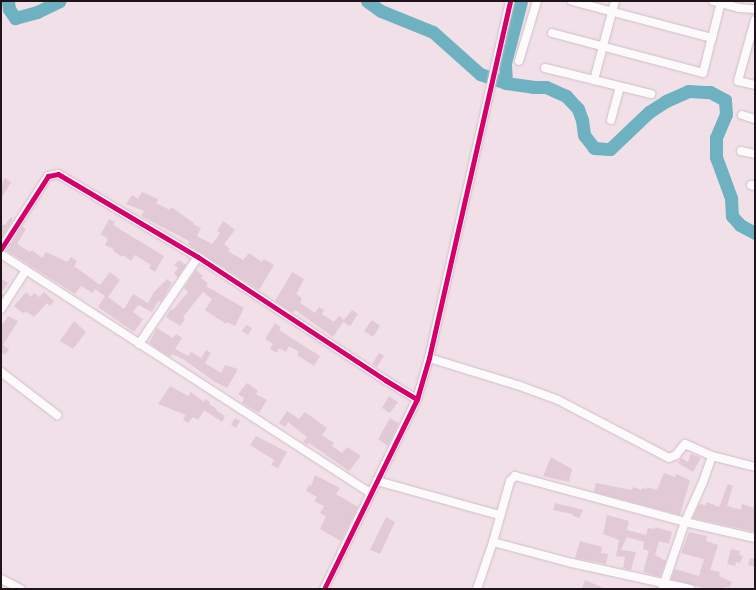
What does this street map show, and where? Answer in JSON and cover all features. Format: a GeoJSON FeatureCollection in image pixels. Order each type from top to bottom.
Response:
{"type":"FeatureCollection","features":[{"type":"Feature","properties":{"kind":"street"},"geometry":{"type":"LineString","coordinates":[[324,589],[417,399],[429,358],[510,1]]}},
{"type":"Feature","properties":{"kind":"street"},"geometry":{"type":"LineString","coordinates":[[519,60],[537,1]]}},
{"type":"Feature","properties":{"kind":"street"},"geometry":{"type":"LineString","coordinates":[[572,1],[612,13],[712,38]]}},
{"type":"Feature","properties":{"kind":"street"},"geometry":{"type":"LineString","coordinates":[[594,80],[615,1]]}},
{"type":"Feature","properties":{"kind":"street"},"geometry":{"type":"LineString","coordinates":[[552,33],[703,73],[712,38],[718,2],[739,8],[755,9]]}},
{"type":"Feature","properties":{"kind":"street"},"geometry":{"type":"LineString","coordinates":[[755,20],[751,46],[738,81],[755,85]]}},
{"type":"Feature","properties":{"kind":"street"},"geometry":{"type":"LineString","coordinates":[[545,68],[651,94]]}},
{"type":"Feature","properties":{"kind":"street"},"geometry":{"type":"LineString","coordinates":[[610,120],[620,87]]}},
{"type":"Feature","properties":{"kind":"street"},"geometry":{"type":"LineString","coordinates":[[742,115],[755,119]]}},
{"type":"Feature","properties":{"kind":"street"},"geometry":{"type":"LineString","coordinates":[[741,151],[755,154]]}},
{"type":"Feature","properties":{"kind":"street"},"geometry":{"type":"LineString","coordinates":[[1,249],[48,176],[58,174],[198,257],[385,380],[417,399]]}},
{"type":"Feature","properties":{"kind":"street"},"geometry":{"type":"LineString","coordinates":[[1,254],[371,493]]}},
{"type":"Feature","properties":{"kind":"street"},"geometry":{"type":"LineString","coordinates":[[139,344],[198,257]]}},
{"type":"Feature","properties":{"kind":"street"},"geometry":{"type":"LineString","coordinates":[[1,309],[26,270]]}},
{"type":"Feature","properties":{"kind":"street"},"geometry":{"type":"LineString","coordinates":[[429,358],[520,386],[558,400],[669,458],[676,455],[685,444],[712,456],[755,467]]}},
{"type":"Feature","properties":{"kind":"street"},"geometry":{"type":"LineString","coordinates":[[1,372],[57,416]]}},
{"type":"Feature","properties":{"kind":"street"},"geometry":{"type":"LineString","coordinates":[[663,586],[685,522],[703,482],[712,456]]}},
{"type":"Feature","properties":{"kind":"street"},"geometry":{"type":"LineString","coordinates":[[477,589],[493,542],[510,481],[515,476],[520,476],[685,522],[755,538]]}},
{"type":"Feature","properties":{"kind":"street"},"geometry":{"type":"LineString","coordinates":[[377,481],[500,515]]}},
{"type":"Feature","properties":{"kind":"street"},"geometry":{"type":"LineString","coordinates":[[493,542],[663,586],[690,589]]}},
{"type":"Feature","properties":{"kind":"street"},"geometry":{"type":"LineString","coordinates":[[1,579],[21,589]]}},
{"type":"Feature","properties":{"kind":"building"},"geometry":{"type":"Polygon","coordinates":[[[5,178],[11,182],[1,199],[1,185],[5,178]]]}},
{"type":"Feature","properties":{"kind":"building"},"geometry":{"type":"Polygon","coordinates":[[[142,192],[158,199],[156,203],[170,210],[171,207],[194,223],[193,224],[201,228],[197,236],[212,244],[220,233],[217,231],[223,221],[235,230],[224,244],[230,249],[228,251],[243,260],[249,253],[262,262],[264,259],[274,265],[259,290],[195,249],[188,244],[189,241],[141,216],[144,211],[126,204],[132,195],[138,199],[142,192]]]}},
{"type":"Feature","properties":{"kind":"building"},"geometry":{"type":"Polygon","coordinates":[[[11,217],[13,220],[1,239],[1,227],[4,224],[5,225],[11,217]]]}},
{"type":"Feature","properties":{"kind":"building"},"geometry":{"type":"Polygon","coordinates":[[[109,219],[115,222],[113,225],[164,256],[155,272],[149,268],[151,265],[135,255],[131,261],[123,255],[122,257],[113,251],[114,249],[105,245],[108,239],[101,234],[109,219]]]}},
{"type":"Feature","properties":{"kind":"building"},"geometry":{"type":"Polygon","coordinates":[[[22,226],[26,229],[17,244],[30,252],[32,250],[42,258],[46,252],[67,262],[71,257],[77,261],[74,266],[100,285],[110,272],[120,280],[108,297],[124,309],[133,294],[148,303],[154,292],[167,279],[172,283],[161,302],[158,301],[152,312],[138,305],[133,312],[143,319],[134,332],[98,307],[105,296],[95,289],[93,293],[81,286],[75,294],[7,251],[22,226]]]}},
{"type":"Feature","properties":{"kind":"building"},"geometry":{"type":"Polygon","coordinates":[[[179,260],[186,265],[178,277],[174,274],[178,268],[174,265],[179,260]]]}},
{"type":"Feature","properties":{"kind":"building"},"geometry":{"type":"Polygon","coordinates":[[[196,270],[203,276],[201,278],[208,283],[206,286],[244,308],[235,326],[227,322],[226,324],[205,310],[212,299],[203,292],[183,317],[185,319],[180,326],[166,317],[171,309],[173,310],[188,292],[184,288],[196,270]]]}},
{"type":"Feature","properties":{"kind":"building"},"geometry":{"type":"Polygon","coordinates":[[[292,272],[304,279],[296,294],[302,298],[300,303],[315,313],[319,307],[324,310],[322,314],[334,322],[339,316],[344,320],[352,310],[358,314],[350,326],[343,322],[333,337],[295,310],[293,313],[275,301],[292,272]]]}},
{"type":"Feature","properties":{"kind":"building"},"geometry":{"type":"Polygon","coordinates":[[[1,278],[8,283],[1,293],[1,278]]]}},
{"type":"Feature","properties":{"kind":"building"},"geometry":{"type":"Polygon","coordinates":[[[26,292],[31,297],[34,293],[39,297],[44,292],[54,301],[50,306],[47,303],[34,317],[27,312],[23,313],[14,306],[26,292]]]}},
{"type":"Feature","properties":{"kind":"building"},"geometry":{"type":"Polygon","coordinates":[[[8,316],[18,321],[3,345],[9,349],[5,355],[1,352],[1,327],[8,316]]]}},
{"type":"Feature","properties":{"kind":"building"},"geometry":{"type":"Polygon","coordinates":[[[372,320],[380,326],[373,337],[364,331],[372,320]]]}},
{"type":"Feature","properties":{"kind":"building"},"geometry":{"type":"Polygon","coordinates":[[[74,321],[86,332],[73,349],[60,341],[74,321]]]}},
{"type":"Feature","properties":{"kind":"building"},"geometry":{"type":"Polygon","coordinates":[[[275,323],[281,327],[279,330],[320,356],[314,366],[297,355],[299,352],[289,346],[286,352],[279,348],[277,353],[270,349],[273,344],[265,339],[275,323]]]}},
{"type":"Feature","properties":{"kind":"building"},"geometry":{"type":"Polygon","coordinates":[[[246,325],[252,328],[248,335],[242,331],[246,325]]]}},
{"type":"Feature","properties":{"kind":"building"},"geometry":{"type":"Polygon","coordinates":[[[157,328],[173,338],[176,334],[182,338],[175,349],[188,356],[191,352],[201,358],[206,350],[211,353],[205,363],[221,373],[225,365],[238,369],[227,388],[215,382],[183,359],[172,354],[170,357],[149,343],[157,328]]]}},
{"type":"Feature","properties":{"kind":"building"},"geometry":{"type":"Polygon","coordinates":[[[379,353],[384,356],[377,367],[372,364],[379,353]]]}},
{"type":"Feature","properties":{"kind":"building"},"geometry":{"type":"Polygon","coordinates":[[[247,383],[258,391],[256,394],[267,400],[259,413],[242,403],[244,398],[238,394],[247,383]]]}},
{"type":"Feature","properties":{"kind":"building"},"geometry":{"type":"Polygon","coordinates":[[[170,386],[188,396],[191,392],[204,402],[205,399],[210,402],[209,404],[225,416],[222,422],[204,410],[198,420],[193,417],[188,423],[183,419],[186,415],[158,404],[170,386]]]}},
{"type":"Feature","properties":{"kind":"building"},"geometry":{"type":"Polygon","coordinates":[[[389,396],[398,402],[390,413],[382,408],[389,396]]]}},
{"type":"Feature","properties":{"kind":"building"},"geometry":{"type":"Polygon","coordinates":[[[287,411],[299,419],[305,412],[327,428],[322,435],[334,443],[332,446],[342,453],[347,447],[361,456],[349,471],[309,443],[308,445],[303,442],[307,437],[288,422],[285,427],[279,423],[287,411]]]}},
{"type":"Feature","properties":{"kind":"building"},"geometry":{"type":"Polygon","coordinates":[[[235,418],[240,421],[236,428],[231,425],[235,418]]]}},
{"type":"Feature","properties":{"kind":"building"},"geometry":{"type":"Polygon","coordinates":[[[390,418],[399,423],[388,446],[378,439],[390,418]]]}},
{"type":"Feature","properties":{"kind":"building"},"geometry":{"type":"Polygon","coordinates":[[[256,436],[287,452],[278,468],[271,465],[274,460],[250,445],[256,436]]]}},
{"type":"Feature","properties":{"kind":"building"},"geometry":{"type":"Polygon","coordinates":[[[691,454],[701,458],[693,472],[678,463],[681,458],[688,462],[691,454]]]}},
{"type":"Feature","properties":{"kind":"building"},"geometry":{"type":"Polygon","coordinates":[[[551,457],[572,469],[569,482],[543,476],[551,457]]]}},
{"type":"Feature","properties":{"kind":"building"},"geometry":{"type":"Polygon","coordinates":[[[664,473],[675,477],[676,474],[690,480],[680,515],[594,492],[596,483],[632,490],[633,487],[642,490],[642,488],[647,489],[647,487],[657,490],[664,473]]]}},
{"type":"Feature","properties":{"kind":"building"},"geometry":{"type":"Polygon","coordinates":[[[315,475],[340,488],[336,494],[358,507],[341,541],[320,529],[326,516],[320,513],[324,506],[314,501],[317,497],[306,491],[309,485],[311,486],[315,475]]]}},
{"type":"Feature","properties":{"kind":"building"},"geometry":{"type":"Polygon","coordinates":[[[728,484],[733,486],[727,506],[741,510],[742,504],[755,508],[755,532],[693,518],[699,504],[706,505],[707,502],[719,507],[728,484]]]}},
{"type":"Feature","properties":{"kind":"building"},"geometry":{"type":"Polygon","coordinates":[[[555,503],[583,510],[579,518],[572,515],[573,514],[553,510],[555,503]]]}},
{"type":"Feature","properties":{"kind":"building"},"geometry":{"type":"Polygon","coordinates":[[[607,515],[629,521],[627,530],[646,535],[648,528],[655,529],[655,527],[672,532],[669,544],[659,541],[655,555],[666,561],[660,577],[643,572],[649,551],[643,549],[644,542],[627,537],[621,550],[636,552],[631,570],[623,568],[625,557],[616,556],[619,540],[603,534],[607,515]]]}},
{"type":"Feature","properties":{"kind":"building"},"geometry":{"type":"Polygon","coordinates":[[[386,517],[395,522],[380,554],[370,550],[386,517]]]}},
{"type":"Feature","properties":{"kind":"building"},"geometry":{"type":"Polygon","coordinates":[[[689,532],[707,536],[706,541],[718,545],[710,570],[720,572],[719,576],[732,582],[730,587],[706,589],[671,579],[675,569],[699,576],[704,559],[681,553],[689,532]]]}},
{"type":"Feature","properties":{"kind":"building"},"geometry":{"type":"Polygon","coordinates":[[[580,541],[602,547],[601,553],[608,554],[606,564],[575,558],[580,541]]]}},
{"type":"Feature","properties":{"kind":"building"},"geometry":{"type":"Polygon","coordinates":[[[731,549],[740,551],[739,555],[743,556],[740,563],[736,562],[735,566],[727,564],[731,549]]]}},
{"type":"Feature","properties":{"kind":"building"},"geometry":{"type":"Polygon","coordinates":[[[750,558],[755,559],[755,567],[748,565],[750,558]]]}},
{"type":"Feature","properties":{"kind":"building"},"geometry":{"type":"Polygon","coordinates":[[[585,580],[606,589],[582,589],[585,580]]]}},
{"type":"Feature","properties":{"kind":"waterway"},"geometry":{"type":"LineString","coordinates":[[8,1],[9,9],[15,18],[37,12],[60,1]]}},
{"type":"Feature","properties":{"kind":"waterway"},"geometry":{"type":"LineString","coordinates":[[367,1],[381,11],[433,32],[480,74],[506,83],[533,87],[546,87],[566,96],[578,109],[582,120],[584,135],[594,148],[610,149],[649,112],[666,101],[688,91],[710,92],[725,100],[726,114],[716,138],[716,157],[731,198],[732,216],[740,225],[755,233]]}},
{"type":"Feature","properties":{"kind":"waterway"},"geometry":{"type":"LineString","coordinates":[[506,83],[505,63],[521,1]]}},
{"type":"Feature","properties":{"kind":"cycle path"},"geometry":{"type":"LineString","coordinates":[[324,589],[417,399],[429,358],[510,1]]}},
{"type":"Feature","properties":{"kind":"cycle path"},"geometry":{"type":"LineString","coordinates":[[1,249],[48,176],[58,174],[198,257],[385,380],[417,399]]}}]}
